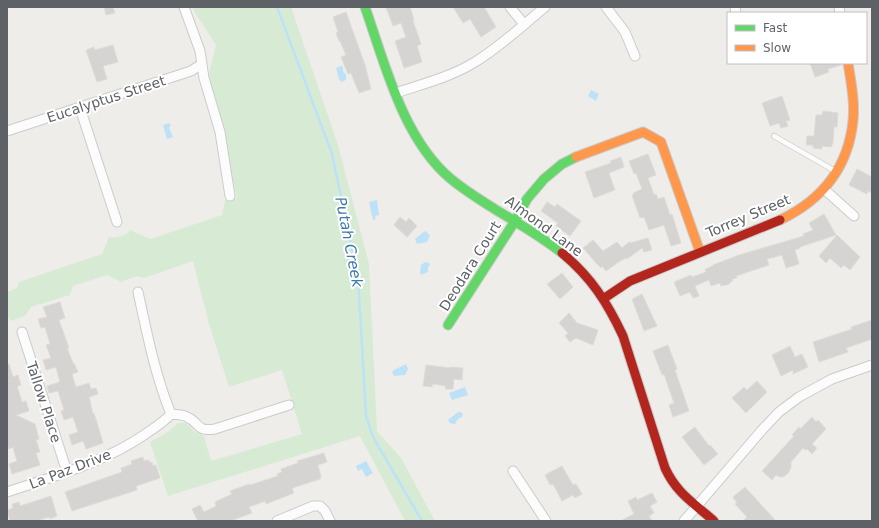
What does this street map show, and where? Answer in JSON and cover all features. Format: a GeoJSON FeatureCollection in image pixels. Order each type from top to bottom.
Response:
{"type":"FeatureCollection","features":[{"type":"Feature","properties":{"kind":"street"},"geometry":{"type":"LineString","coordinates":[[184,7],[200,51],[204,78],[220,132],[230,196]]}},
{"type":"Feature","properties":{"kind":"street","name":"Almond Lane"},"geometry":{"type":"LineString","coordinates":[[365,7],[407,121],[422,146],[439,168],[457,184],[515,221],[564,255],[590,279],[614,316],[623,336],[671,481],[677,490],[714,521]]}},
{"type":"Feature","properties":{"kind":"street"},"geometry":{"type":"LineString","coordinates":[[510,7],[524,24]]}},
{"type":"Feature","properties":{"kind":"street"},"geometry":{"type":"LineString","coordinates":[[396,93],[449,75],[475,62],[491,51],[545,7]]}},
{"type":"Feature","properties":{"kind":"street"},"geometry":{"type":"LineString","coordinates":[[606,7],[626,32],[635,56]]}},
{"type":"Feature","properties":{"kind":"street","name":"Eucalyptus Street"},"geometry":{"type":"LineString","coordinates":[[7,131],[191,71],[202,64]]}},
{"type":"Feature","properties":{"kind":"street","name":"Torrey Street"},"geometry":{"type":"LineString","coordinates":[[603,299],[630,281],[789,216],[804,207],[824,189],[837,171],[845,155],[850,138],[853,120],[848,64]]}},
{"type":"Feature","properties":{"kind":"street"},"geometry":{"type":"LineString","coordinates":[[80,108],[117,222]]}},
{"type":"Feature","properties":{"kind":"street","name":"Deodara Court"},"geometry":{"type":"LineString","coordinates":[[448,326],[515,221],[527,199],[544,179],[562,164],[577,156],[643,132],[661,142],[700,252]]}},
{"type":"Feature","properties":{"kind":"street"},"geometry":{"type":"LineString","coordinates":[[824,189],[854,216]]}},
{"type":"Feature","properties":{"kind":"street"},"geometry":{"type":"LineString","coordinates":[[138,292],[157,374],[171,414],[188,417],[198,428],[206,430],[215,429],[289,405]]}},
{"type":"Feature","properties":{"kind":"street","name":"Tallow Place"},"geometry":{"type":"LineString","coordinates":[[22,332],[67,472]]}},
{"type":"Feature","properties":{"kind":"street"},"geometry":{"type":"LineString","coordinates":[[684,521],[779,412],[799,397],[832,378],[872,364]]}},
{"type":"Feature","properties":{"kind":"street","name":"La Paz Drive"},"geometry":{"type":"LineString","coordinates":[[7,492],[89,464],[114,453],[165,421],[171,414]]}},
{"type":"Feature","properties":{"kind":"street"},"geometry":{"type":"LineString","coordinates":[[513,471],[546,521]]}},
{"type":"Feature","properties":{"kind":"street"},"geometry":{"type":"LineString","coordinates":[[277,521],[313,506],[320,506],[325,510],[330,521]]}},
{"type":"Feature","properties":{"kind":"lane"},"geometry":{"type":"LineString","coordinates":[[774,136],[837,171]]}},
{"type":"Feature","properties":{"kind":"green space"},"geometry":{"type":"Polygon","coordinates":[[[291,7],[338,145],[369,264],[377,431],[401,458],[435,521],[405,521],[360,436],[168,496],[150,442],[168,432],[178,423],[186,423],[195,432],[204,436],[211,461],[302,434],[282,370],[229,387],[209,324],[193,261],[144,278],[137,276],[121,282],[107,275],[73,286],[70,295],[31,307],[25,316],[10,321],[7,313],[7,292],[17,288],[19,282],[102,254],[109,237],[121,236],[130,230],[150,239],[222,215],[225,200],[237,198],[209,73],[216,45],[192,8],[291,7]]]}},
{"type":"Feature","properties":{"kind":"water"},"geometry":{"type":"Polygon","coordinates":[[[343,66],[346,80],[341,82],[336,68],[343,66]]]}},
{"type":"Feature","properties":{"kind":"water"},"geometry":{"type":"Polygon","coordinates":[[[591,90],[599,94],[596,101],[588,96],[591,90]]]}},
{"type":"Feature","properties":{"kind":"water"},"geometry":{"type":"Polygon","coordinates":[[[170,123],[171,126],[169,127],[173,137],[167,139],[163,125],[170,123]]]}},
{"type":"Feature","properties":{"kind":"water"},"geometry":{"type":"Polygon","coordinates":[[[377,200],[379,215],[375,216],[376,219],[373,220],[369,202],[377,200]]]}},
{"type":"Feature","properties":{"kind":"water"},"geometry":{"type":"Polygon","coordinates":[[[425,231],[430,235],[427,242],[417,244],[415,239],[425,231]]]}},
{"type":"Feature","properties":{"kind":"water"},"geometry":{"type":"Polygon","coordinates":[[[425,262],[429,263],[430,265],[428,272],[421,275],[421,265],[425,262]]]}},
{"type":"Feature","properties":{"kind":"water"},"geometry":{"type":"Polygon","coordinates":[[[406,364],[408,369],[405,375],[394,376],[392,372],[394,370],[406,364]]]}},
{"type":"Feature","properties":{"kind":"water"},"geometry":{"type":"Polygon","coordinates":[[[465,387],[468,395],[452,400],[449,393],[465,387]]]}},
{"type":"Feature","properties":{"kind":"water"},"geometry":{"type":"Polygon","coordinates":[[[458,412],[463,414],[462,417],[458,419],[455,424],[450,423],[448,420],[458,412]]]}},
{"type":"Feature","properties":{"kind":"water"},"geometry":{"type":"Polygon","coordinates":[[[366,461],[373,473],[366,477],[362,469],[358,471],[356,466],[366,461]]]}},
{"type":"Feature","properties":{"kind":"building"},"geometry":{"type":"Polygon","coordinates":[[[104,7],[113,7],[115,13],[106,15],[104,7]]]}},
{"type":"Feature","properties":{"kind":"building"},"geometry":{"type":"Polygon","coordinates":[[[386,7],[410,7],[421,44],[417,46],[422,62],[404,68],[395,41],[406,37],[401,23],[393,26],[386,7]]]}},
{"type":"Feature","properties":{"kind":"building"},"geometry":{"type":"Polygon","coordinates":[[[453,7],[484,7],[496,27],[481,37],[470,19],[463,23],[453,7]]]}},
{"type":"Feature","properties":{"kind":"building"},"geometry":{"type":"Polygon","coordinates":[[[346,12],[365,65],[371,89],[359,93],[351,73],[348,74],[341,57],[346,55],[336,33],[338,32],[333,17],[346,12]]]}},
{"type":"Feature","properties":{"kind":"building"},"geometry":{"type":"Polygon","coordinates":[[[113,45],[118,62],[103,66],[107,79],[97,82],[86,50],[94,47],[95,50],[113,45]]]}},
{"type":"Feature","properties":{"kind":"building"},"geometry":{"type":"Polygon","coordinates":[[[810,64],[841,64],[828,69],[829,72],[815,77],[810,64]]]}},
{"type":"Feature","properties":{"kind":"building"},"geometry":{"type":"Polygon","coordinates":[[[782,96],[790,120],[786,121],[788,126],[781,128],[779,123],[770,126],[762,103],[782,96]]]}},
{"type":"Feature","properties":{"kind":"building"},"geometry":{"type":"Polygon","coordinates":[[[823,111],[838,113],[837,127],[834,127],[833,143],[831,147],[822,146],[822,149],[813,148],[813,145],[806,145],[807,136],[814,136],[816,115],[822,115],[823,111]]]}},
{"type":"Feature","properties":{"kind":"building"},"geometry":{"type":"Polygon","coordinates":[[[648,154],[656,175],[648,178],[654,195],[656,194],[658,199],[664,197],[670,215],[672,214],[681,243],[671,246],[664,225],[649,230],[644,217],[640,218],[632,195],[634,194],[633,193],[642,189],[636,173],[634,174],[629,161],[648,154]]]}},
{"type":"Feature","properties":{"kind":"building"},"geometry":{"type":"Polygon","coordinates":[[[621,157],[624,167],[609,173],[615,190],[594,198],[585,172],[611,163],[610,161],[621,157]]]}},
{"type":"Feature","properties":{"kind":"building"},"geometry":{"type":"Polygon","coordinates":[[[857,169],[872,177],[872,193],[868,191],[867,194],[849,185],[857,169]]]}},
{"type":"Feature","properties":{"kind":"building"},"geometry":{"type":"Polygon","coordinates":[[[547,202],[555,207],[557,204],[581,221],[570,236],[556,226],[558,223],[541,211],[547,202]]]}},
{"type":"Feature","properties":{"kind":"building"},"geometry":{"type":"Polygon","coordinates":[[[824,214],[836,235],[795,250],[799,264],[786,268],[782,255],[767,259],[769,265],[736,276],[737,278],[732,279],[733,281],[729,283],[730,284],[721,286],[720,283],[711,286],[709,280],[695,286],[699,296],[693,298],[690,292],[680,296],[674,282],[691,275],[692,277],[706,272],[705,269],[739,255],[804,236],[803,234],[813,230],[809,223],[824,214]]]}},
{"type":"Feature","properties":{"kind":"building"},"geometry":{"type":"Polygon","coordinates":[[[400,217],[406,222],[409,218],[417,226],[407,237],[394,225],[400,217]]]}},
{"type":"Feature","properties":{"kind":"building"},"geometry":{"type":"Polygon","coordinates":[[[837,235],[860,257],[850,270],[844,265],[841,268],[830,258],[826,263],[819,256],[837,235]]]}},
{"type":"Feature","properties":{"kind":"building"},"geometry":{"type":"Polygon","coordinates":[[[648,238],[652,250],[644,252],[642,248],[606,271],[602,266],[601,268],[596,263],[583,248],[593,240],[603,251],[617,242],[622,248],[629,242],[648,238]]]}},
{"type":"Feature","properties":{"kind":"building"},"geometry":{"type":"Polygon","coordinates":[[[562,273],[573,287],[560,299],[547,284],[562,273]]]}},
{"type":"Feature","properties":{"kind":"building"},"geometry":{"type":"Polygon","coordinates":[[[642,294],[657,326],[644,331],[632,299],[642,294]]]}},
{"type":"Feature","properties":{"kind":"building"},"geometry":{"type":"Polygon","coordinates":[[[60,302],[65,318],[59,320],[69,348],[67,348],[78,372],[72,374],[76,387],[89,383],[91,389],[96,388],[98,394],[89,397],[103,443],[86,449],[83,441],[72,445],[69,435],[78,432],[73,417],[64,420],[61,411],[64,410],[58,391],[49,393],[47,386],[60,382],[56,367],[46,370],[43,360],[51,358],[46,345],[50,344],[45,327],[41,328],[38,319],[47,317],[43,307],[60,302]]]}},
{"type":"Feature","properties":{"kind":"building"},"geometry":{"type":"Polygon","coordinates":[[[569,313],[577,323],[598,330],[593,345],[576,338],[570,342],[565,336],[568,333],[559,323],[569,313]]]}},
{"type":"Feature","properties":{"kind":"building"},"geometry":{"type":"Polygon","coordinates":[[[872,320],[872,339],[846,348],[848,352],[819,362],[813,342],[852,329],[851,327],[872,320]]]}},
{"type":"Feature","properties":{"kind":"building"},"geometry":{"type":"Polygon","coordinates":[[[668,345],[677,369],[675,370],[689,411],[673,417],[669,405],[674,403],[664,374],[662,375],[653,351],[668,345]]]}},
{"type":"Feature","properties":{"kind":"building"},"geometry":{"type":"Polygon","coordinates":[[[790,346],[795,357],[802,354],[808,367],[793,374],[793,370],[781,376],[772,355],[790,346]]]}},
{"type":"Feature","properties":{"kind":"building"},"geometry":{"type":"Polygon","coordinates":[[[7,364],[9,364],[13,377],[18,375],[21,385],[17,386],[22,402],[26,401],[29,411],[16,415],[35,424],[39,439],[36,440],[40,452],[36,453],[40,465],[12,474],[9,464],[17,461],[13,447],[9,449],[7,443],[7,364]]]}},
{"type":"Feature","properties":{"kind":"building"},"geometry":{"type":"Polygon","coordinates":[[[426,365],[463,368],[462,380],[454,379],[453,389],[445,389],[446,386],[433,384],[432,387],[423,386],[426,365]]]}},
{"type":"Feature","properties":{"kind":"building"},"geometry":{"type":"Polygon","coordinates":[[[757,381],[767,392],[746,413],[732,398],[744,387],[747,390],[757,381]]]}},
{"type":"Feature","properties":{"kind":"building"},"geometry":{"type":"Polygon","coordinates":[[[812,417],[816,422],[818,420],[826,429],[812,444],[817,448],[812,454],[807,449],[805,450],[803,448],[791,462],[791,468],[788,473],[783,477],[776,475],[772,480],[762,471],[794,436],[792,435],[799,427],[800,429],[812,417]]]}},
{"type":"Feature","properties":{"kind":"building"},"geometry":{"type":"Polygon","coordinates":[[[695,427],[709,446],[710,445],[718,454],[704,465],[682,437],[695,427]]]}},
{"type":"Feature","properties":{"kind":"building"},"geometry":{"type":"Polygon","coordinates":[[[324,453],[327,462],[318,465],[321,477],[320,479],[295,487],[292,489],[294,493],[266,504],[265,501],[249,507],[252,513],[230,521],[198,521],[192,509],[200,505],[204,512],[216,506],[215,502],[232,494],[230,491],[278,476],[277,474],[282,472],[281,469],[298,463],[297,461],[324,453]]]}},
{"type":"Feature","properties":{"kind":"building"},"geometry":{"type":"Polygon","coordinates":[[[143,457],[144,461],[149,460],[150,463],[152,462],[153,466],[156,465],[160,478],[136,486],[137,490],[72,511],[65,492],[122,472],[121,468],[132,464],[131,461],[143,457]]]}},
{"type":"Feature","properties":{"kind":"building"},"geometry":{"type":"Polygon","coordinates":[[[562,466],[573,485],[576,484],[582,494],[575,498],[573,495],[562,501],[553,484],[550,485],[545,475],[562,466]]]}},
{"type":"Feature","properties":{"kind":"building"},"geometry":{"type":"Polygon","coordinates":[[[745,487],[776,521],[743,521],[747,517],[735,504],[737,503],[733,497],[745,487]]]}},
{"type":"Feature","properties":{"kind":"building"},"geometry":{"type":"Polygon","coordinates":[[[652,493],[657,502],[650,506],[654,513],[649,516],[652,521],[620,521],[634,514],[628,501],[636,497],[637,500],[652,493]]]}},
{"type":"Feature","properties":{"kind":"building"},"geometry":{"type":"Polygon","coordinates":[[[51,496],[57,516],[50,519],[49,517],[36,521],[10,521],[7,510],[13,508],[12,504],[19,502],[20,506],[51,496]]]}},
{"type":"Feature","properties":{"kind":"waterway","name":"Putah Creek"},"geometry":{"type":"LineString","coordinates":[[277,7],[332,154],[358,277],[366,416],[373,437],[422,521]]}},
{"type":"Feature","properties":{"kind":"traffic: fast"},"geometry":{"type":"LineString","coordinates":[[365,7],[388,76],[408,122],[420,143],[434,162],[451,179],[464,189],[549,243],[562,253]]}},
{"type":"Feature","properties":{"kind":"traffic: fast"},"geometry":{"type":"LineString","coordinates":[[448,325],[515,221],[527,199],[544,179],[562,164],[576,157]]}},
{"type":"Feature","properties":{"kind":"traffic: slow"},"geometry":{"type":"LineString","coordinates":[[780,220],[795,212],[820,193],[839,168],[850,138],[853,121],[852,92],[848,64]]}},
{"type":"Feature","properties":{"kind":"traffic: slow"},"geometry":{"type":"LineString","coordinates":[[576,157],[643,132],[661,142],[700,252]]}},
{"type":"Feature","properties":{"kind":"traffic: jam"},"geometry":{"type":"LineString","coordinates":[[603,299],[630,281],[780,220]]}},
{"type":"Feature","properties":{"kind":"traffic: jam"},"geometry":{"type":"LineString","coordinates":[[562,253],[582,271],[590,281],[611,312],[623,336],[665,468],[670,477],[686,498],[714,521]]}}]}
